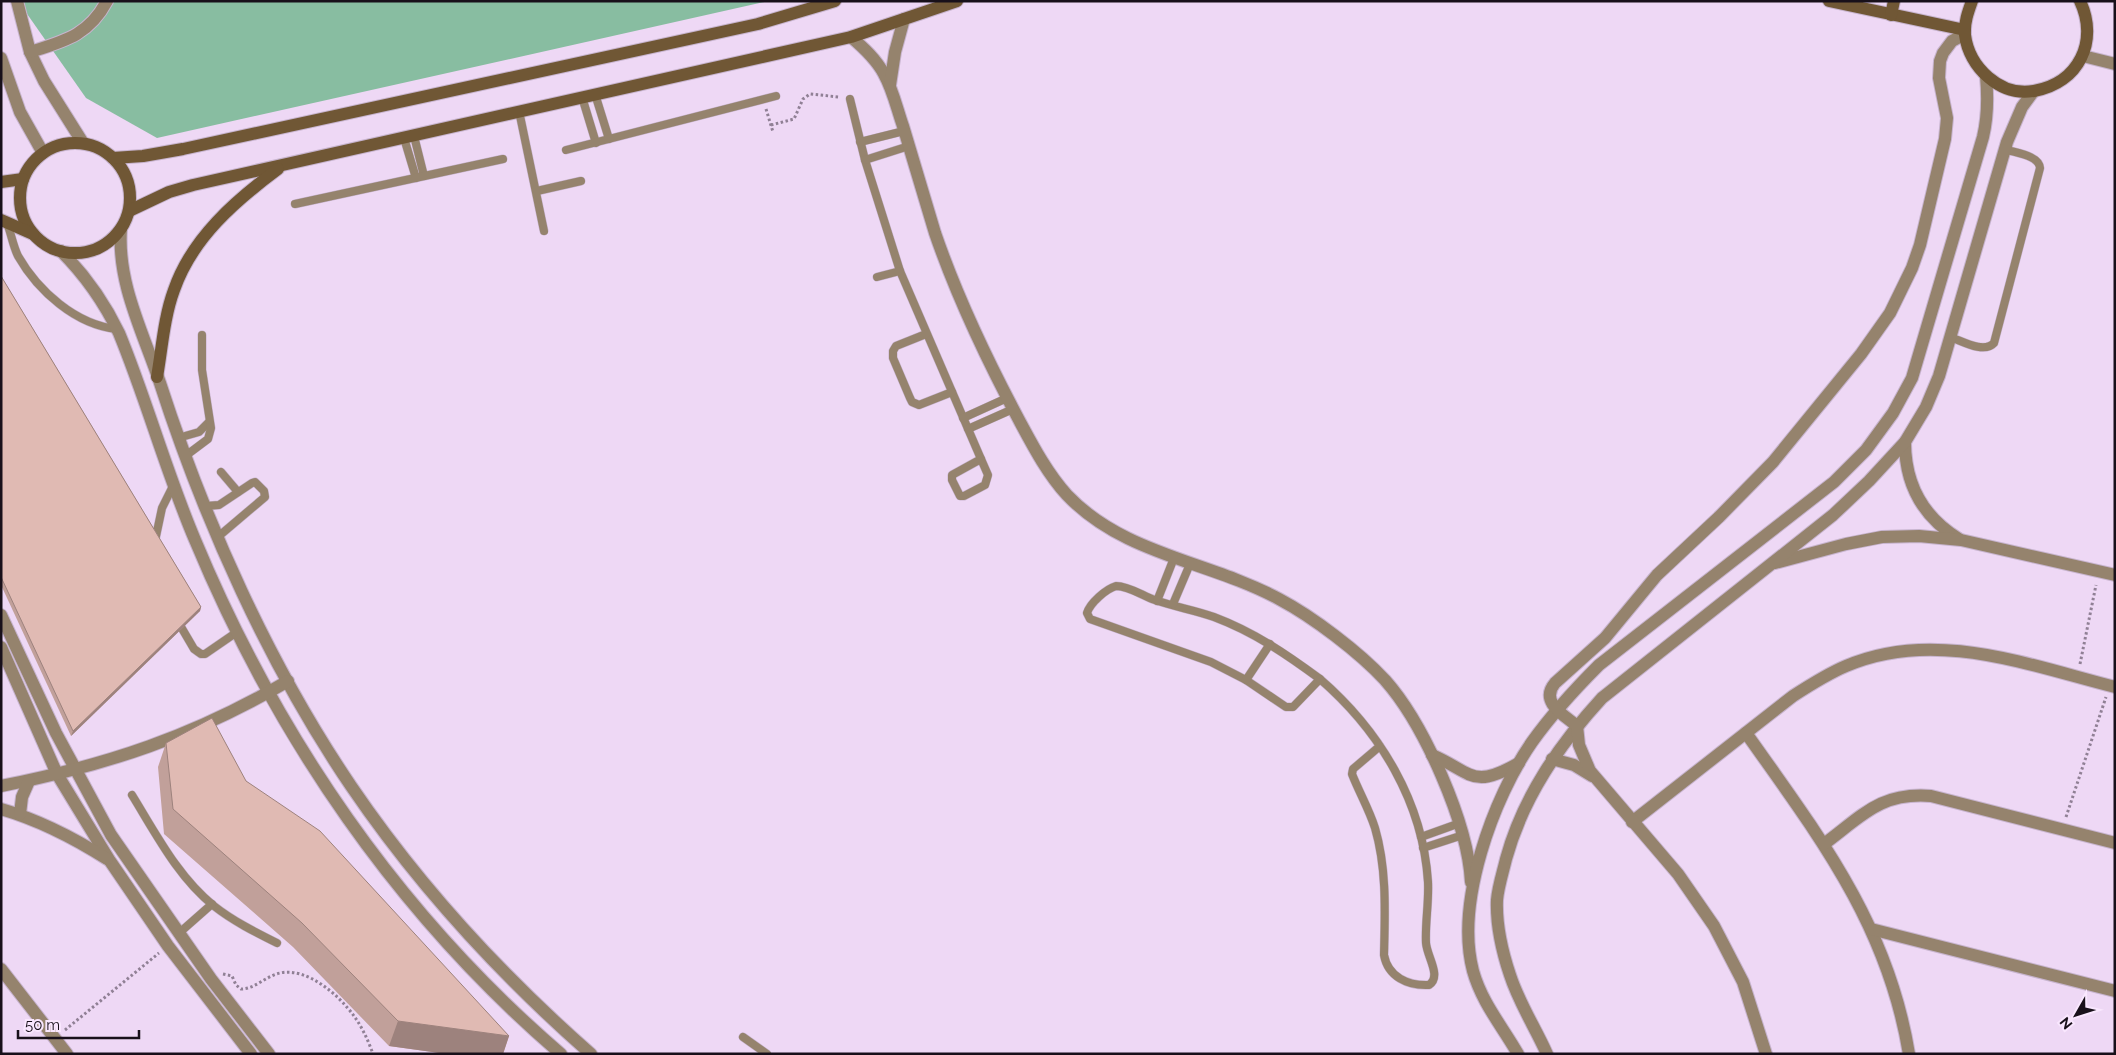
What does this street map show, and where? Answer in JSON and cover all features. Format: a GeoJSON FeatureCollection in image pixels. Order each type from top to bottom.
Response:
{"type":"FeatureCollection","features":[{"type":"Feature","properties":{"kind":"street"},"geometry":{"type":"LineString","coordinates":[[17,1],[30,52],[48,88],[83,143]]}},
{"type":"Feature","properties":{"kind":"street"},"geometry":{"type":"LineString","coordinates":[[30,52],[67,40],[80,33],[92,24],[107,1]]}},
{"type":"Feature","properties":{"kind":"street"},"geometry":{"type":"LineString","coordinates":[[113,158],[144,156],[183,149],[758,24],[835,1]]}},
{"type":"Feature","properties":{"kind":"street"},"geometry":{"type":"LineString","coordinates":[[129,211],[169,192],[851,37],[957,1]]}},
{"type":"Feature","properties":{"kind":"street"},"geometry":{"type":"LineString","coordinates":[[1829,1],[1965,32]]}},
{"type":"Feature","properties":{"kind":"street"},"geometry":{"type":"LineString","coordinates":[[1891,15],[1894,1]]}},
{"type":"Feature","properties":{"kind":"street"},"geometry":{"type":"LineString","coordinates":[[1972,1],[1967,15],[1965,32],[1972,57],[1986,76],[2000,86],[2016,91],[2033,92],[2054,86],[2071,73],[2083,56],[2088,35],[2086,14],[2080,1]]}},
{"type":"Feature","properties":{"kind":"street"},"geometry":{"type":"LineString","coordinates":[[890,85],[895,52],[904,19]]}},
{"type":"Feature","properties":{"kind":"street"},"geometry":{"type":"LineString","coordinates":[[1766,1054],[1764,1042],[1743,982],[1714,926],[1678,874],[1596,779],[1582,754],[1577,726],[1553,706],[1550,696],[1555,683],[1605,638],[1657,575],[1719,518],[1772,462],[1861,354],[1890,313],[1905,283],[1920,245],[1945,139],[1947,118],[1939,78],[1940,61],[1943,53],[1952,41],[1965,32]]}},
{"type":"Feature","properties":{"kind":"street"},"geometry":{"type":"LineString","coordinates":[[851,37],[874,58],[890,85],[935,233],[955,286],[1010,403],[1048,471],[1067,495],[1101,526],[1142,546],[1279,599],[1335,636],[1385,680],[1412,720],[1432,755],[1461,829],[1470,868],[1472,894]]}},
{"type":"Feature","properties":{"kind":"street"},"geometry":{"type":"LineString","coordinates":[[2083,56],[2115,64]]}},
{"type":"Feature","properties":{"kind":"street"},"geometry":{"type":"LineString","coordinates":[[1,58],[20,112],[43,153]]}},
{"type":"Feature","properties":{"kind":"street"},"geometry":{"type":"LineString","coordinates":[[1518,1054],[1485,1002],[1473,970],[1468,936],[1472,894],[1496,809],[1519,763],[1532,742],[1599,665],[1834,482],[1866,450],[1893,413],[1912,378],[1983,137],[1988,116],[1986,76]]}},
{"type":"Feature","properties":{"kind":"street"},"geometry":{"type":"LineString","coordinates":[[1547,1054],[1517,995],[1510,975],[1500,934],[1497,899],[1512,840],[1527,803],[1552,759],[1577,726],[1602,698],[1833,515],[1869,482],[1905,442],[1926,407],[1939,376],[2004,150],[2017,116],[2033,92]]}},
{"type":"Feature","properties":{"kind":"street"},"geometry":{"type":"LineString","coordinates":[[4,221],[34,234],[46,244],[61,251],[78,253],[95,249],[110,241],[121,229],[129,211],[130,192],[125,174],[113,158],[104,151],[83,143],[68,143],[55,146],[43,153],[31,165],[23,180],[20,198],[24,218],[34,234]]}},
{"type":"Feature","properties":{"kind":"street"},"geometry":{"type":"LineString","coordinates":[[158,376],[167,316],[174,289],[184,267],[216,222],[235,202],[281,166]]}},
{"type":"Feature","properties":{"kind":"street"},"geometry":{"type":"LineString","coordinates":[[1,182],[23,180]]}},
{"type":"Feature","properties":{"kind":"street"},"geometry":{"type":"LineString","coordinates":[[121,229],[120,258],[126,288],[158,376],[184,457],[254,614],[288,681],[350,784],[411,866],[454,918],[504,972],[591,1054]]}},
{"type":"Feature","properties":{"kind":"street"},"geometry":{"type":"LineString","coordinates":[[61,251],[94,289],[117,329],[128,354],[173,486],[199,550],[267,693],[329,793],[392,880],[462,961],[561,1054]]}},
{"type":"Feature","properties":{"kind":"street"},"geometry":{"type":"LineString","coordinates":[[1905,442],[1907,472],[1918,499],[1936,523],[1961,540]]}},
{"type":"Feature","properties":{"kind":"street"},"geometry":{"type":"LineString","coordinates":[[1768,565],[1846,544],[1882,538],[1919,536],[1961,540],[2115,575]]}},
{"type":"Feature","properties":{"kind":"street"},"geometry":{"type":"LineString","coordinates":[[1,615],[56,734],[111,835],[178,934],[269,1054]]}},
{"type":"Feature","properties":{"kind":"street"},"geometry":{"type":"LineString","coordinates":[[1,647],[57,774],[110,861],[168,946],[250,1054]]}},
{"type":"Feature","properties":{"kind":"street"},"geometry":{"type":"LineString","coordinates":[[1632,822],[1793,696],[1818,679],[1847,665],[1869,658],[1907,650],[1938,648],[1969,651],[2112,686]]}},
{"type":"Feature","properties":{"kind":"street"},"geometry":{"type":"LineString","coordinates":[[1,786],[75,770],[155,746],[208,723],[288,681]]}},
{"type":"Feature","properties":{"kind":"street"},"geometry":{"type":"LineString","coordinates":[[1746,733],[1824,844],[1850,886],[1871,929],[1890,978],[1905,1028],[1909,1054]]}},
{"type":"Feature","properties":{"kind":"street"},"geometry":{"type":"LineString","coordinates":[[1432,755],[1475,777],[1493,776],[1519,763]]}},
{"type":"Feature","properties":{"kind":"street"},"geometry":{"type":"LineString","coordinates":[[1552,759],[1574,765],[1596,779]]}},
{"type":"Feature","properties":{"kind":"street"},"geometry":{"type":"LineString","coordinates":[[20,814],[22,797],[29,780]]}},
{"type":"Feature","properties":{"kind":"street"},"geometry":{"type":"LineString","coordinates":[[1824,844],[1876,806],[1893,798],[1912,795],[1931,796],[2115,843]]}},
{"type":"Feature","properties":{"kind":"street"},"geometry":{"type":"LineString","coordinates":[[1,809],[20,814],[66,835],[110,861]]}},
{"type":"Feature","properties":{"kind":"street"},"geometry":{"type":"LineString","coordinates":[[1871,929],[2115,991]]}},
{"type":"Feature","properties":{"kind":"street"},"geometry":{"type":"LineString","coordinates":[[1,969],[67,1054]]}},
{"type":"Feature","properties":{"kind":"lane"},"geometry":{"type":"LineString","coordinates":[[595,94],[609,139]]}},
{"type":"Feature","properties":{"kind":"lane"},"geometry":{"type":"LineString","coordinates":[[566,150],[776,96]]}},
{"type":"Feature","properties":{"kind":"lane"},"geometry":{"type":"LineString","coordinates":[[582,98],[596,143]]}},
{"type":"Feature","properties":{"kind":"lane"},"geometry":{"type":"LineString","coordinates":[[850,99],[865,160],[900,270],[988,475],[985,485],[964,496],[960,496],[952,480],[952,475],[981,459]]}},
{"type":"Feature","properties":{"kind":"lane"},"geometry":{"type":"LineString","coordinates":[[519,111],[544,231]]}},
{"type":"Feature","properties":{"kind":"lane"},"geometry":{"type":"LineString","coordinates":[[860,142],[904,132]]}},
{"type":"Feature","properties":{"kind":"lane"},"geometry":{"type":"LineString","coordinates":[[409,138],[420,177]]}},
{"type":"Feature","properties":{"kind":"lane"},"geometry":{"type":"LineString","coordinates":[[865,160],[909,146]]}},
{"type":"Feature","properties":{"kind":"lane"},"geometry":{"type":"LineString","coordinates":[[1950,337],[1984,348],[1994,343],[2040,168],[2040,164],[2035,159],[2004,150]]}},
{"type":"Feature","properties":{"kind":"lane"},"geometry":{"type":"LineString","coordinates":[[295,204],[503,159]]}},
{"type":"Feature","properties":{"kind":"lane"},"geometry":{"type":"LineString","coordinates":[[537,191],[581,181]]}},
{"type":"Feature","properties":{"kind":"lane"},"geometry":{"type":"LineString","coordinates":[[4,221],[17,254],[39,284],[53,298],[91,322],[106,328],[117,329]]}},
{"type":"Feature","properties":{"kind":"lane"},"geometry":{"type":"LineString","coordinates":[[877,277],[900,270]]}},
{"type":"Feature","properties":{"kind":"lane"},"geometry":{"type":"LineString","coordinates":[[926,334],[896,346],[893,351],[893,358],[910,398],[912,402],[919,406],[952,392]]}},
{"type":"Feature","properties":{"kind":"lane"},"geometry":{"type":"LineString","coordinates":[[184,457],[208,439],[211,428],[202,370],[202,335]]}},
{"type":"Feature","properties":{"kind":"lane"},"geometry":{"type":"LineString","coordinates":[[963,418],[1010,403]]}},
{"type":"Feature","properties":{"kind":"lane"},"geometry":{"type":"LineString","coordinates":[[968,429],[1010,403]]}},
{"type":"Feature","properties":{"kind":"lane"},"geometry":{"type":"LineString","coordinates":[[178,438],[199,432],[209,422]]}},
{"type":"Feature","properties":{"kind":"lane"},"geometry":{"type":"LineString","coordinates":[[221,472],[238,492]]}},
{"type":"Feature","properties":{"kind":"lane"},"geometry":{"type":"LineString","coordinates":[[206,506],[219,505],[253,482],[264,491],[265,494],[262,499],[219,536]]}},
{"type":"Feature","properties":{"kind":"lane"},"geometry":{"type":"LineString","coordinates":[[155,553],[158,520],[173,486]]}},
{"type":"Feature","properties":{"kind":"lane"},"geometry":{"type":"LineString","coordinates":[[1157,601],[1174,558]]}},
{"type":"Feature","properties":{"kind":"lane"},"geometry":{"type":"LineString","coordinates":[[1173,604],[1190,564]]}},
{"type":"Feature","properties":{"kind":"lane"},"geometry":{"type":"LineString","coordinates":[[1320,679],[1290,708],[1283,706],[1246,680],[1193,655],[1090,619],[1087,613],[1090,607],[1108,590],[1116,586],[1125,587],[1157,601],[1173,604],[1228,622],[1270,644],[1320,679],[1353,710],[1380,746],[1405,790],[1421,837],[1428,884],[1426,946],[1436,976],[1434,982],[1429,985],[1404,981],[1397,977],[1386,964],[1384,955],[1385,888],[1382,861],[1373,821],[1352,774],[1353,769],[1380,746]]}},
{"type":"Feature","properties":{"kind":"lane"},"geometry":{"type":"LineString","coordinates":[[174,614],[194,649],[201,654],[205,654],[237,632]]}},
{"type":"Feature","properties":{"kind":"lane"},"geometry":{"type":"LineString","coordinates":[[1246,680],[1270,644]]}},
{"type":"Feature","properties":{"kind":"lane"},"geometry":{"type":"LineString","coordinates":[[132,795],[172,859],[212,904],[248,929],[277,943]]}},
{"type":"Feature","properties":{"kind":"lane"},"geometry":{"type":"LineString","coordinates":[[1421,837],[1461,829]]}},
{"type":"Feature","properties":{"kind":"lane"},"geometry":{"type":"LineString","coordinates":[[1424,848],[1461,829]]}},
{"type":"Feature","properties":{"kind":"lane"},"geometry":{"type":"LineString","coordinates":[[178,934],[212,904]]}},
{"type":"Feature","properties":{"kind":"lane"},"geometry":{"type":"LineString","coordinates":[[744,1037],[767,1054]]}},
{"type":"Feature","properties":{"kind":"path"},"geometry":{"type":"LineString","coordinates":[[771,125],[794,119],[803,99],[810,94],[850,99]]}},
{"type":"Feature","properties":{"kind":"path"},"geometry":{"type":"LineString","coordinates":[[763,99],[773,132]]}},
{"type":"Feature","properties":{"kind":"path"},"geometry":{"type":"LineString","coordinates":[[2077,677],[2099,571]]}},
{"type":"Feature","properties":{"kind":"path"},"geometry":{"type":"LineString","coordinates":[[2062,830],[2112,686]]}},
{"type":"Feature","properties":{"kind":"path"},"geometry":{"type":"LineString","coordinates":[[55,1038],[168,946]]}},
{"type":"Feature","properties":{"kind":"path"},"geometry":{"type":"LineString","coordinates":[[211,979],[229,974],[241,989],[249,988],[278,973],[293,972],[307,976],[333,994],[353,1014],[367,1038],[373,1054]]}},
{"type":"Feature","properties":{"kind":"green space"},"geometry":{"type":"Polygon","coordinates":[[[18,1],[769,1],[157,138],[86,98],[18,1]]]}},
{"type":"Feature","properties":{"kind":"building"},"geometry":{"type":"Polygon","coordinates":[[[1,276],[201,607],[73,731],[1,577],[1,276]]]}},
{"type":"Feature","properties":{"kind":"building"},"geometry":{"type":"Polygon","coordinates":[[[212,718],[246,781],[320,831],[509,1036],[398,1021],[302,923],[173,809],[166,743],[212,718]]]}}]}
